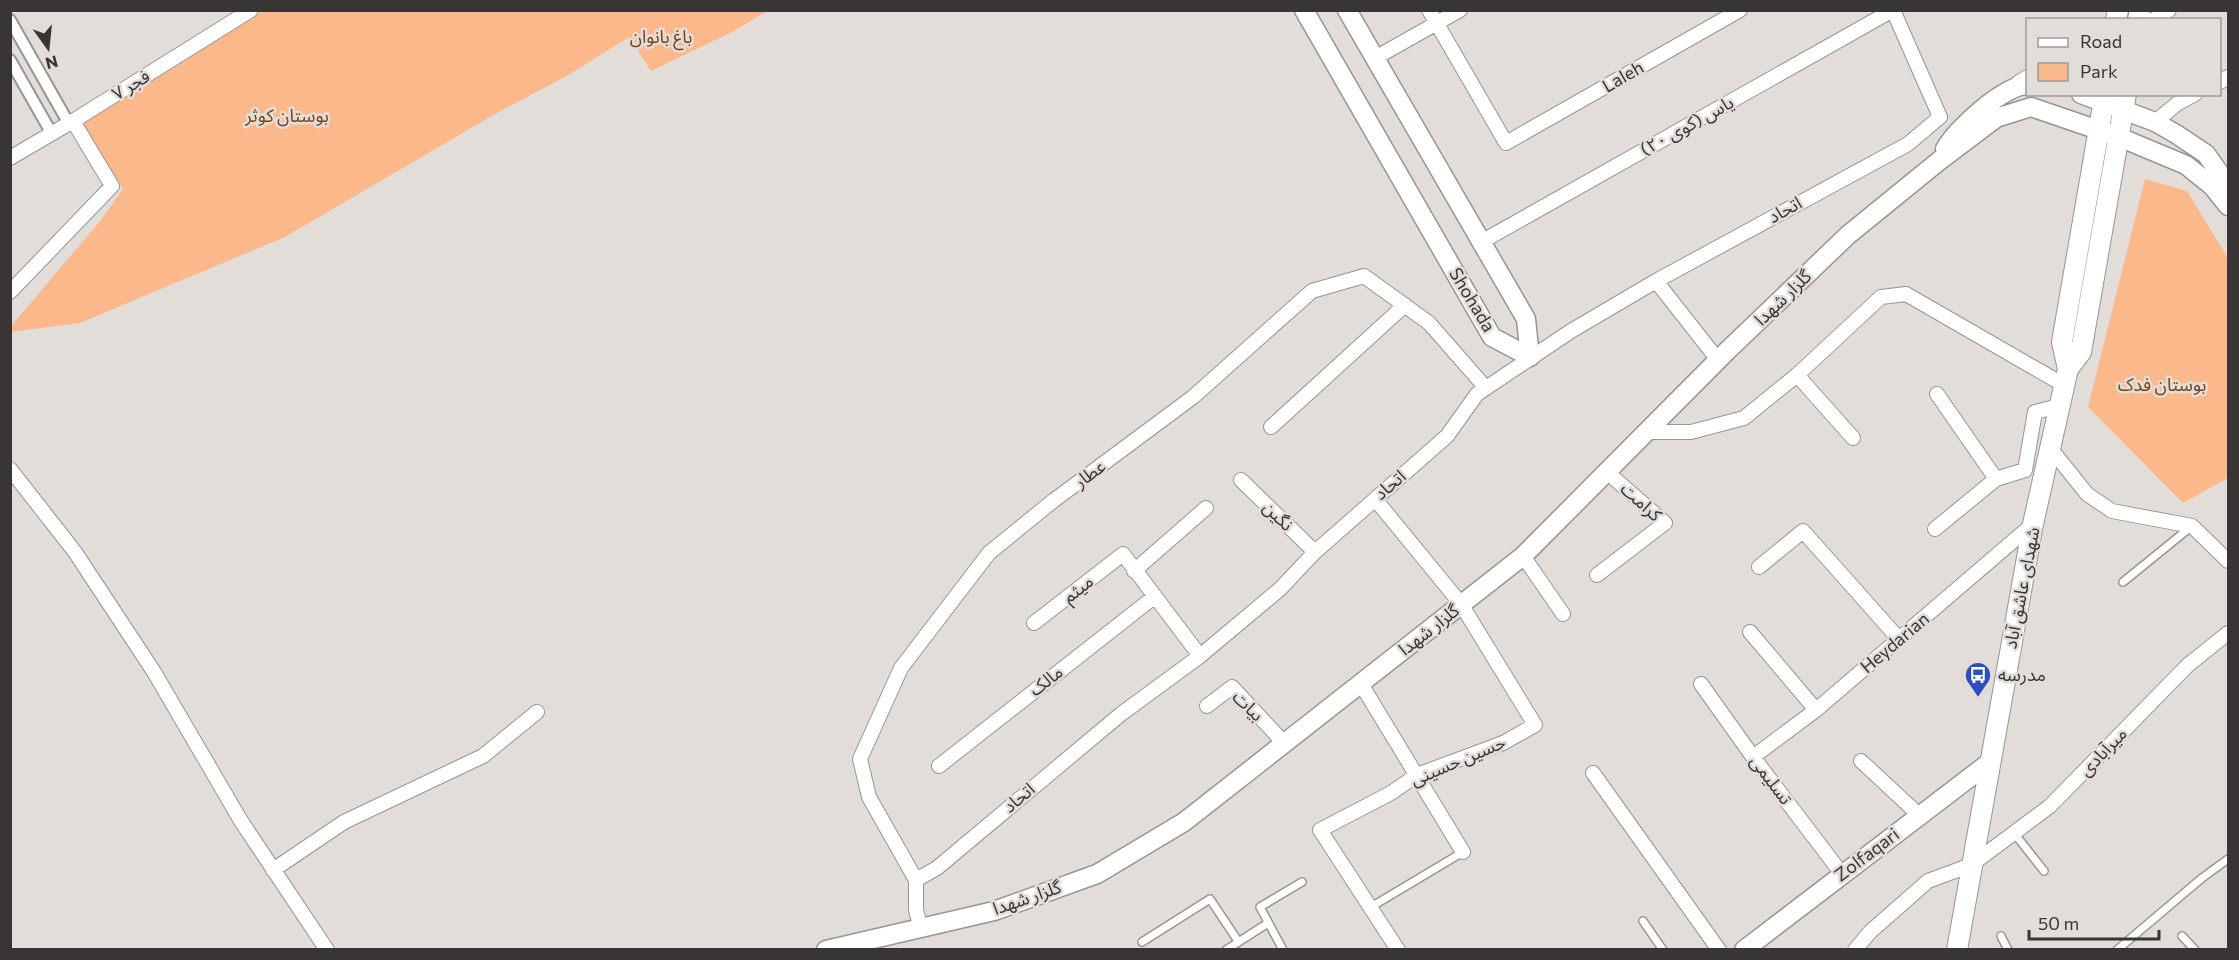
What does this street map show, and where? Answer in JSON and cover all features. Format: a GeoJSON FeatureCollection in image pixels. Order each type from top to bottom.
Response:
{"type":"FeatureCollection","features":[{"type":"Feature","properties":{"kind":"main road","name":"شهدای عاشق آباد"},"geometry":{"type":"LineString","coordinates":[[2066,377],[2062,342],[2104,98]]}},
{"type":"Feature","properties":{"kind":"main road","name":"شهدای عاشق آباد"},"geometry":{"type":"LineString","coordinates":[[1957,950],[2033,524],[2066,377],[2081,352],[2125,102]]}},
{"type":"Feature","properties":{"kind":"street","name":"فجر ۷"},"geometry":{"type":"LineString","coordinates":[[10,158],[71,123],[251,10]]}},
{"type":"Feature","properties":{"kind":"street","name":"Shohada"},"geometry":{"type":"LineString","coordinates":[[1304,10],[1492,337],[1530,357]]}},
{"type":"Feature","properties":{"kind":"street","name":"Shohada"},"geometry":{"type":"LineString","coordinates":[[1347,10],[1526,319],[1530,357]]}},
{"type":"Feature","properties":{"kind":"street"},"geometry":{"type":"LineString","coordinates":[[1429,10],[1437,23]]}},
{"type":"Feature","properties":{"kind":"street"},"geometry":{"type":"LineString","coordinates":[[1375,58],[1460,10]]}},
{"type":"Feature","properties":{"kind":"street","name":"Laleh"},"geometry":{"type":"LineString","coordinates":[[1437,23],[1506,143],[1740,10]]}},
{"type":"Feature","properties":{"kind":"street","name":"اتحاد"},"geometry":{"type":"LineString","coordinates":[[916,880],[937,868],[1121,714],[1200,656],[1280,589],[1315,552],[1447,436],[1477,394],[1530,357],[1656,281],[1908,144],[1940,117],[1893,10]]}},
{"type":"Feature","properties":{"kind":"street","name":"یاس (کوی ۲۰)"},"geometry":{"type":"LineString","coordinates":[[1481,242],[1893,10]]}},
{"type":"Feature","properties":{"kind":"street"},"geometry":{"type":"LineString","coordinates":[[2156,18],[2169,10]]}},
{"type":"Feature","properties":{"kind":"street"},"geometry":{"type":"LineString","coordinates":[[10,20],[71,123],[112,186],[10,292]]}},
{"type":"Feature","properties":{"kind":"street"},"geometry":{"type":"LineString","coordinates":[[10,60],[52,134]]}},
{"type":"Feature","properties":{"kind":"street"},"geometry":{"type":"LineString","coordinates":[[1939,161],[1952,138],[1969,121],[1996,99],[2025,83]]}},
{"type":"Feature","properties":{"kind":"street"},"geometry":{"type":"LineString","coordinates":[[2155,122],[2192,96]]}},
{"type":"Feature","properties":{"kind":"street"},"geometry":{"type":"LineString","coordinates":[[2104,98],[2125,102],[2206,154],[2229,185]]}},
{"type":"Feature","properties":{"kind":"street","name":"گلزار شهدا"},"geometry":{"type":"LineString","coordinates":[[826,950],[994,911],[1097,874],[1184,822],[1523,556],[1718,360],[1848,235],[1996,118],[2031,107],[2099,129],[2186,165],[2212,186],[2229,206]]}},
{"type":"Feature","properties":{"kind":"street","name":"عطار"},"geometry":{"type":"LineString","coordinates":[[916,880],[869,797],[860,759],[901,668],[989,553],[1053,501],[1193,397],[1312,291],[1364,276],[1429,323],[1486,388]]}},
{"type":"Feature","properties":{"kind":"street"},"geometry":{"type":"LineString","coordinates":[[1656,281],[1718,360]]}},
{"type":"Feature","properties":{"kind":"street"},"geometry":{"type":"LineString","coordinates":[[1646,432],[1691,432],[1744,418],[1797,375],[1881,297],[1905,294],[2066,377]]}},
{"type":"Feature","properties":{"kind":"street"},"geometry":{"type":"LineString","coordinates":[[1271,428],[1405,305]]}},
{"type":"Feature","properties":{"kind":"street"},"geometry":{"type":"LineString","coordinates":[[1797,375],[1853,438]]}},
{"type":"Feature","properties":{"kind":"street"},"geometry":{"type":"LineString","coordinates":[[1937,394],[1996,479]]}},
{"type":"Feature","properties":{"kind":"street"},"geometry":{"type":"LineString","coordinates":[[1935,529],[1996,479],[2025,470],[2035,412],[2059,406]]}},
{"type":"Feature","properties":{"kind":"street"},"geometry":{"type":"LineString","coordinates":[[2051,449],[2087,494],[2112,511],[2192,526],[2229,561]]}},
{"type":"Feature","properties":{"kind":"street"},"geometry":{"type":"LineString","coordinates":[[10,469],[75,552],[154,672],[241,821],[327,950]]}},
{"type":"Feature","properties":{"kind":"street","name":"کرامت"},"geometry":{"type":"LineString","coordinates":[[1597,575],[1665,523],[1607,472]]}},
{"type":"Feature","properties":{"kind":"street","name":"نگین"},"geometry":{"type":"LineString","coordinates":[[1241,480],[1315,552]]}},
{"type":"Feature","properties":{"kind":"street"},"geometry":{"type":"LineString","coordinates":[[1375,499],[1461,604]]}},
{"type":"Feature","properties":{"kind":"street"},"geometry":{"type":"LineString","coordinates":[[1200,656],[1134,571],[1206,508]]}},
{"type":"Feature","properties":{"kind":"street","name":"Heydarian"},"geometry":{"type":"LineString","coordinates":[[1753,757],[1816,710],[2033,524]]}},
{"type":"Feature","properties":{"kind":"street"},"geometry":{"type":"LineString","coordinates":[[1759,567],[1803,531],[1899,639]]}},
{"type":"Feature","properties":{"kind":"street","name":"میثم"},"geometry":{"type":"LineString","coordinates":[[1034,623],[1123,554],[1134,571]]}},
{"type":"Feature","properties":{"kind":"street"},"geometry":{"type":"LineString","coordinates":[[1523,556],[1563,614]]}},
{"type":"Feature","properties":{"kind":"street","name":"مالک"},"geometry":{"type":"LineString","coordinates":[[939,766],[1154,597]]}},
{"type":"Feature","properties":{"kind":"street","name":"حسین حسینی"},"geometry":{"type":"LineString","coordinates":[[1392,947],[1371,907],[1320,830],[1391,793],[1417,775],[1503,743],[1535,725],[1461,604]]}},
{"type":"Feature","properties":{"kind":"street"},"geometry":{"type":"LineString","coordinates":[[1750,632],[1816,710]]}},
{"type":"Feature","properties":{"kind":"street","name":"میرآبادی"},"geometry":{"type":"LineString","coordinates":[[1855,950],[1870,932],[1928,881],[1971,865],[2050,806],[2188,665],[2229,633]]}},
{"type":"Feature","properties":{"kind":"street"},"geometry":{"type":"LineString","coordinates":[[1361,684],[1463,852]]}},
{"type":"Feature","properties":{"kind":"street","name":"تسلیمی"},"geometry":{"type":"LineString","coordinates":[[1701,684],[1842,874]]}},
{"type":"Feature","properties":{"kind":"street","name":"بیات"},"geometry":{"type":"LineString","coordinates":[[1207,706],[1232,687],[1285,744]]}},
{"type":"Feature","properties":{"kind":"street"},"geometry":{"type":"LineString","coordinates":[[273,870],[344,822],[483,756],[537,712]]}},
{"type":"Feature","properties":{"kind":"street"},"geometry":{"type":"LineString","coordinates":[[1861,761],[1919,815]]}},
{"type":"Feature","properties":{"kind":"street","name":"Zolfaqari"},"geometry":{"type":"LineString","coordinates":[[1744,950],[1990,762]]}},
{"type":"Feature","properties":{"kind":"street"},"geometry":{"type":"LineString","coordinates":[[1593,773],[1719,950]]}},
{"type":"Feature","properties":{"kind":"street"},"geometry":{"type":"LineString","coordinates":[[916,880],[916,910],[921,928]]}},
{"type":"Feature","properties":{"kind":"lane"},"geometry":{"type":"LineString","coordinates":[[2123,582],[2192,526]]}},
{"type":"Feature","properties":{"kind":"lane"},"geometry":{"type":"LineString","coordinates":[[2014,833],[2044,871]]}},
{"type":"Feature","properties":{"kind":"lane"},"geometry":{"type":"LineString","coordinates":[[1371,907],[1463,852]]}},
{"type":"Feature","properties":{"kind":"lane"},"geometry":{"type":"LineString","coordinates":[[2117,950],[2202,878],[2229,859]]}},
{"type":"Feature","properties":{"kind":"lane"},"geometry":{"type":"LineString","coordinates":[[1283,950],[1260,907],[1302,882]]}},
{"type":"Feature","properties":{"kind":"lane"},"geometry":{"type":"LineString","coordinates":[[1142,942],[1210,898],[1238,941]]}},
{"type":"Feature","properties":{"kind":"lane"},"geometry":{"type":"LineString","coordinates":[[1643,921],[1663,950]]}},
{"type":"Feature","properties":{"kind":"lane"},"geometry":{"type":"LineString","coordinates":[[1226,950],[1268,923]]}},
{"type":"Feature","properties":{"kind":"lane"},"geometry":{"type":"LineString","coordinates":[[2001,936],[2008,950]]}},
{"type":"Feature","properties":{"kind":"lane"},"geometry":{"type":"LineString","coordinates":[[2182,936],[2194,950]]}},
{"type":"Feature","properties":{"kind":"green space","name":"بوستان کوثر"},"geometry":{"type":"Polygon","coordinates":[[[263,11],[768,11],[732,32],[651,71],[629,37],[572,73],[497,113],[285,237],[80,323],[11,332],[11,326],[101,220],[123,189],[80,121],[263,11]]]}},
{"type":"Feature","properties":{"kind":"green space","name":"بوستان فدک"},"geometry":{"type":"Polygon","coordinates":[[[2145,179],[2187,191],[2228,258],[2228,478],[2183,503],[2088,407],[2145,179]]]}},
{"type":"Feature","properties":{"kind":"place","name":"مدرسه"},"geometry":{"type":"Point","coordinates":[1978,698]}},
{"type":"Feature","properties":{"kind":"park label","name":"باغ بانوان"},"geometry":{"type":"Point","coordinates":[661,37]}}]}
